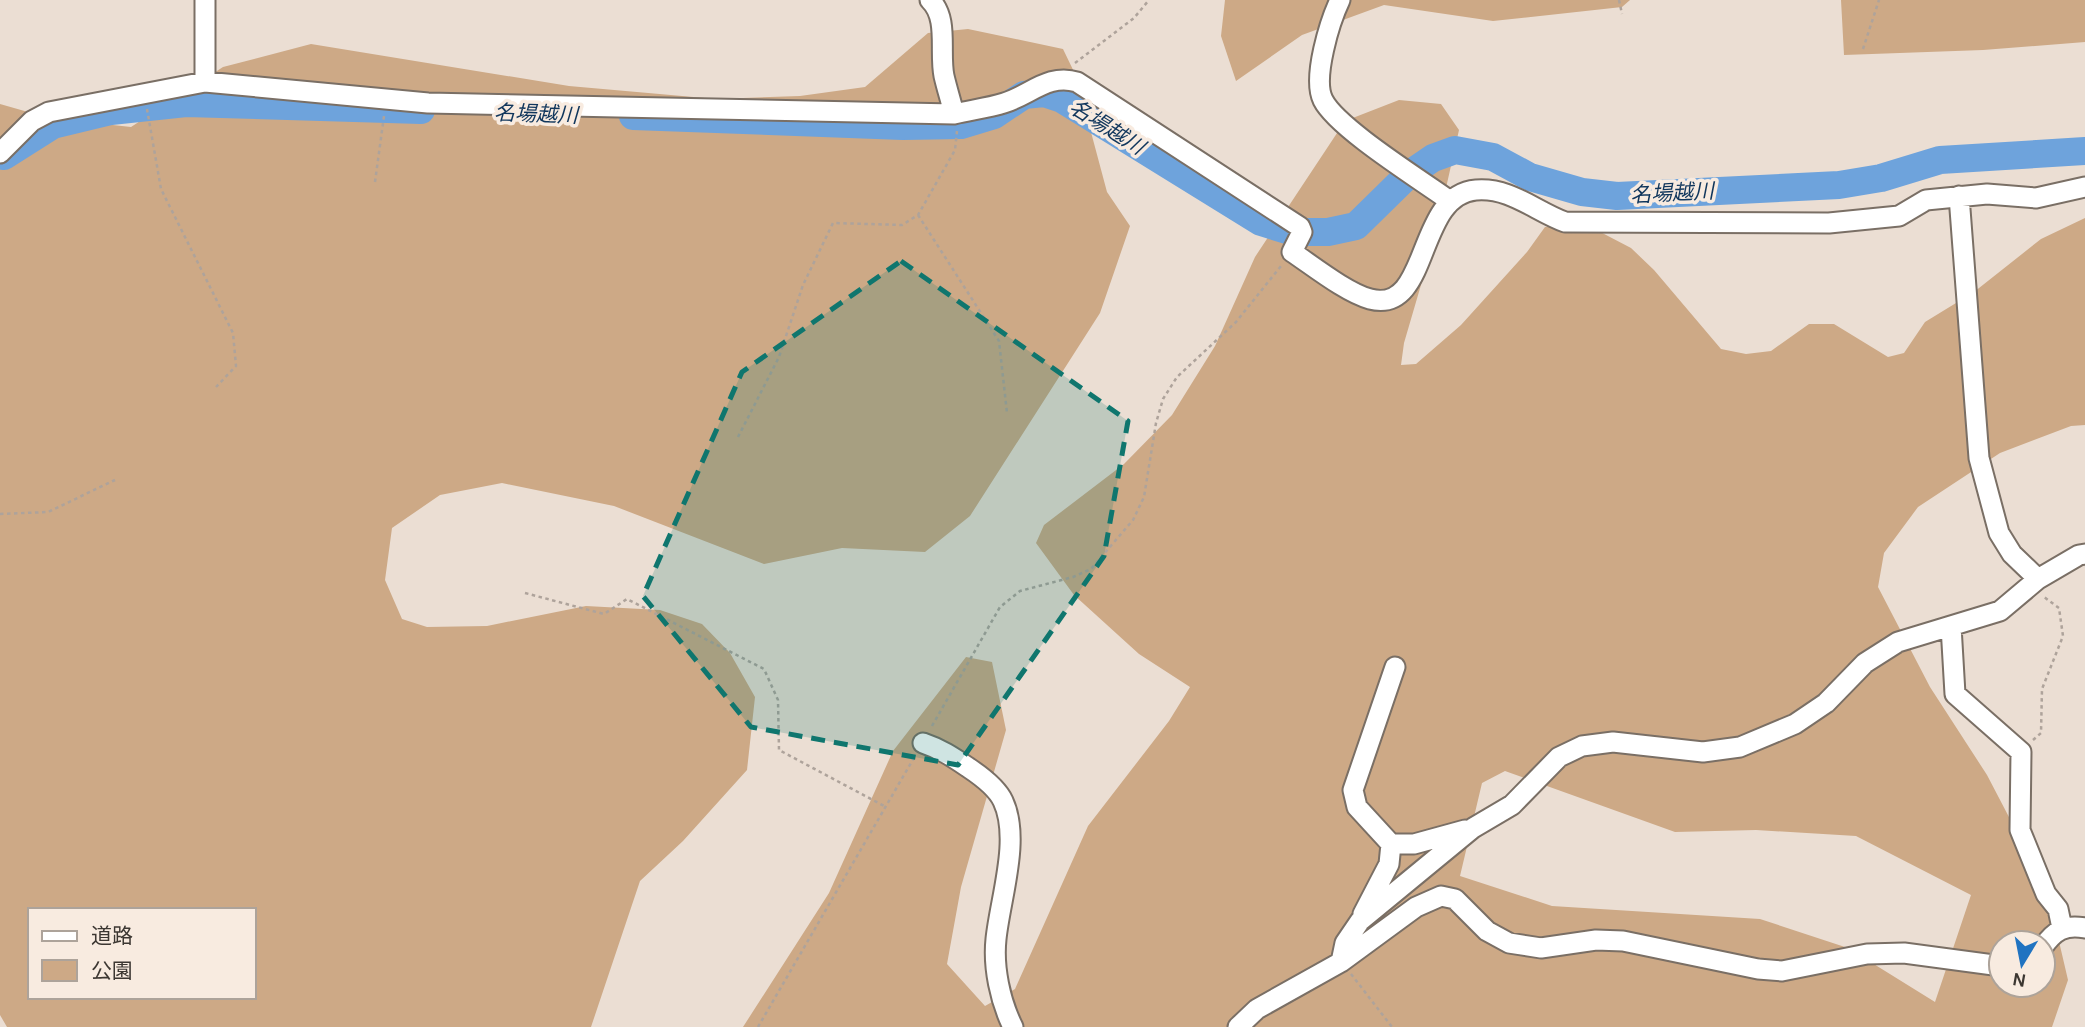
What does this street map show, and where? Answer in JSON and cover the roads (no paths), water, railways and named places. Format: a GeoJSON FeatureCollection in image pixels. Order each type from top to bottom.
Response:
{"type":"FeatureCollection","features":[{"type":"Feature","properties":{"kind":"street"},"geometry":{"type":"LineString","coordinates":[[205,0],[205,82]]}},
{"type":"Feature","properties":{"kind":"street"},"geometry":{"type":"LineString","coordinates":[[930,0],[940,17],[944,74],[956,123]]}},
{"type":"Feature","properties":{"kind":"street"},"geometry":{"type":"LineString","coordinates":[[1340,0],[1326,34],[1320,72],[1322,99],[1343,124],[1450,201]]}},
{"type":"Feature","properties":{"kind":"street"},"geometry":{"type":"LineString","coordinates":[[0,153],[32,121],[50,112],[145,96],[205,82],[428,103],[956,123],[1054,79],[1066,78],[1077,82],[1300,227],[1303,232],[1296,246],[1360,296],[1373,300],[1387,300],[1400,295],[1410,282],[1436,219],[1450,201],[1473,190],[1494,191],[1521,199],[1545,215],[1565,222],[1829,223],[1899,216],[1926,200],[1987,194],[2036,198],[2085,187]]}},
{"type":"Feature","properties":{"kind":"street"},"geometry":{"type":"LineString","coordinates":[[1959,196],[1979,458],[1999,533],[2012,554],[2038,579]]}},
{"type":"Feature","properties":{"kind":"street"},"geometry":{"type":"LineString","coordinates":[[1360,921],[1474,828],[1512,805],[1559,757],[1583,746],[1612,742],[1703,752],[1740,747],[1795,724],[1826,703],[1865,663],[1898,642],[2000,611],[2038,579],[2085,554]]}},
{"type":"Feature","properties":{"kind":"street"},"geometry":{"type":"LineString","coordinates":[[1951,626],[1955,694],[2021,752],[2020,831],[2046,894],[2058,909],[2062,928]]}},
{"type":"Feature","properties":{"kind":"street"},"geometry":{"type":"LineString","coordinates":[[1395,667],[1353,790],[1357,807],[1391,844],[1414,844],[1474,828]]}},
{"type":"Feature","properties":{"kind":"street"},"geometry":{"type":"LineString","coordinates":[[923,743],[941,749],[984,778],[1003,800],[1009,822],[1008,871],[996,940],[997,978],[1013,1027]]}},
{"type":"Feature","properties":{"kind":"street"},"geometry":{"type":"LineString","coordinates":[[1341,962],[1345,943],[1360,921],[1389,864],[1391,844]]}},
{"type":"Feature","properties":{"kind":"street"},"geometry":{"type":"LineString","coordinates":[[1238,1027],[1257,1009],[1341,962],[1416,907],[1441,896],[1455,899],[1487,931],[1509,943],[1541,948],[1596,940],[1623,941],[1758,969],[1782,971],[1867,954],[1904,953],[1987,964]]}},
{"type":"Feature","properties":{"kind":"street"},"geometry":{"type":"LineString","coordinates":[[2057,931],[2062,928],[2085,928]]}},
{"type":"Feature","properties":{"kind":"waterway","name":"名場越川"},"geometry":{"type":"LineString","coordinates":[[633,116],[903,126],[961,125],[994,115],[1024,95],[1044,93],[1062,99],[1261,222],[1293,232],[1328,232],[1356,226],[1408,175],[1433,158],[1455,150],[1493,157],[1530,177],[1582,192],[1617,196],[1839,185],[1881,178],[1940,160],[2085,151]]}},
{"type":"Feature","properties":{"kind":"waterway","name":"名場越川"},"geometry":{"type":"LineString","coordinates":[[4,156],[53,125],[111,111],[186,103],[421,110]]}}]}
